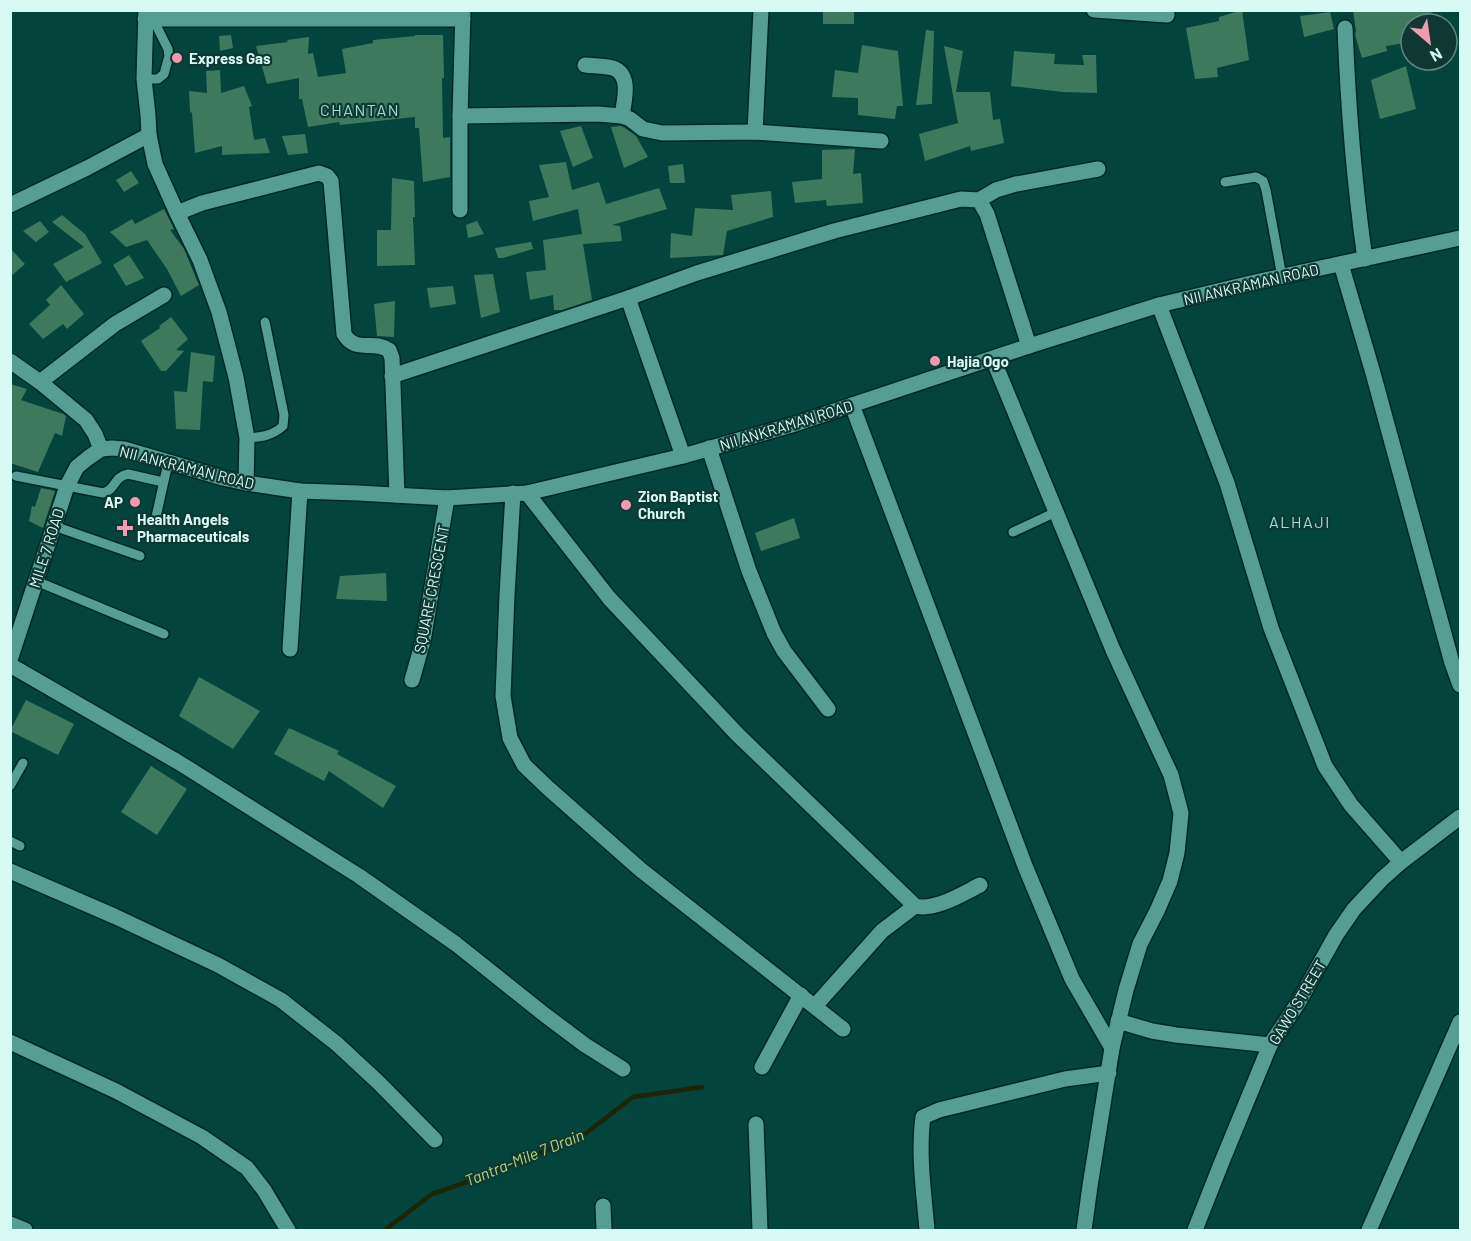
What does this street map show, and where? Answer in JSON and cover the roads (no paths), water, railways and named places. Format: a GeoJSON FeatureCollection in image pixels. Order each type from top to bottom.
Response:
{"type":"FeatureCollection","features":[{"type":"Feature","properties":{"kind":"street"},"geometry":{"type":"LineString","coordinates":[[755,132],[761,10]]}},
{"type":"Feature","properties":{"kind":"street"},"geometry":{"type":"LineString","coordinates":[[1094,10],[1167,15]]}},
{"type":"Feature","properties":{"kind":"street"},"geometry":{"type":"LineString","coordinates":[[246,483],[247,438],[236,377],[219,312],[200,260],[155,164],[149,135],[144,80],[148,16],[463,15],[460,210]]}},
{"type":"Feature","properties":{"kind":"street"},"geometry":{"type":"LineString","coordinates":[[1345,28],[1351,140],[1365,259]]}},
{"type":"Feature","properties":{"kind":"street"},"geometry":{"type":"LineString","coordinates":[[585,65],[614,69],[621,73],[626,84],[622,116]]}},
{"type":"Feature","properties":{"kind":"street"},"geometry":{"type":"LineString","coordinates":[[460,116],[597,114],[622,116],[651,132],[755,132],[881,141]]}},
{"type":"Feature","properties":{"kind":"street"},"geometry":{"type":"LineString","coordinates":[[10,205],[149,135]]}},
{"type":"Feature","properties":{"kind":"street"},"geometry":{"type":"LineString","coordinates":[[392,376],[697,273],[834,231],[961,199],[979,200],[996,190],[1016,184],[1098,169]]}},
{"type":"Feature","properties":{"kind":"street"},"geometry":{"type":"LineString","coordinates":[[177,213],[202,203],[319,173],[327,176],[331,181],[344,334],[348,341],[356,345],[382,346],[389,350],[392,358],[397,495]]}},
{"type":"Feature","properties":{"kind":"street"},"geometry":{"type":"LineString","coordinates":[[979,200],[987,214],[1029,346]]}},
{"type":"Feature","properties":{"kind":"street","name":"NII ANKRAMAN ROAD"},"geometry":{"type":"LineString","coordinates":[[101,449],[124,449],[246,483],[300,491],[447,498],[520,493],[683,456],[795,424],[1159,305],[1461,238]]}},
{"type":"Feature","properties":{"kind":"street"},"geometry":{"type":"LineString","coordinates":[[1341,264],[1452,663],[1461,685]]}},
{"type":"Feature","properties":{"kind":"street"},"geometry":{"type":"LineString","coordinates":[[40,382],[115,324],[164,295]]}},
{"type":"Feature","properties":{"kind":"street"},"geometry":{"type":"LineString","coordinates":[[628,298],[683,456]]}},
{"type":"Feature","properties":{"kind":"street"},"geometry":{"type":"LineString","coordinates":[[1159,305],[1227,483],[1271,628],[1325,766],[1351,805],[1401,862]]}},
{"type":"Feature","properties":{"kind":"street"},"geometry":{"type":"LineString","coordinates":[[993,359],[1113,650],[1171,775],[1181,813],[1177,853],[1170,881],[1140,944],[1125,990],[1112,1048],[1084,1230]]}},
{"type":"Feature","properties":{"kind":"street"},"geometry":{"type":"LineString","coordinates":[[10,361],[40,382],[86,420],[101,449]]}},
{"type":"Feature","properties":{"kind":"street"},"geometry":{"type":"LineString","coordinates":[[852,405],[1025,866],[1072,979],[1112,1048]]}},
{"type":"Feature","properties":{"kind":"street"},"geometry":{"type":"LineString","coordinates":[[709,448],[749,571],[774,633],[784,651],[828,709]]}},
{"type":"Feature","properties":{"kind":"street","name":"MILE 7 ROAD"},"geometry":{"type":"LineString","coordinates":[[10,660],[67,486],[77,467],[101,449]]}},
{"type":"Feature","properties":{"kind":"street"},"geometry":{"type":"LineString","coordinates":[[290,649],[300,491]]}},
{"type":"Feature","properties":{"kind":"street"},"geometry":{"type":"LineString","coordinates":[[520,493],[609,598],[729,726],[915,906],[922,908],[937,905],[980,885]]}},
{"type":"Feature","properties":{"kind":"street"},"geometry":{"type":"LineString","coordinates":[[520,493],[507,595],[503,696],[510,738],[524,765],[641,870],[843,1029]]}},
{"type":"Feature","properties":{"kind":"street","name":"SQUARE CRESCENT"},"geometry":{"type":"LineString","coordinates":[[412,680],[423,640],[447,498]]}},
{"type":"Feature","properties":{"kind":"street"},"geometry":{"type":"LineString","coordinates":[[10,665],[178,762],[359,876],[456,944],[585,1045],[623,1069]]}},
{"type":"Feature","properties":{"kind":"street","name":"GAWO STREET"},"geometry":{"type":"LineString","coordinates":[[1195,1230],[1270,1045],[1298,1003],[1336,935],[1354,909],[1382,879],[1461,817]]}},
{"type":"Feature","properties":{"kind":"street"},"geometry":{"type":"LineString","coordinates":[[10,871],[114,916],[218,965],[281,1000],[337,1044],[435,1140]]}},
{"type":"Feature","properties":{"kind":"street"},"geometry":{"type":"LineString","coordinates":[[815,1006],[882,931],[915,906]]}},
{"type":"Feature","properties":{"kind":"street"},"geometry":{"type":"LineString","coordinates":[[762,1067],[801,995]]}},
{"type":"Feature","properties":{"kind":"street"},"geometry":{"type":"LineString","coordinates":[[1119,1021],[1152,1031],[1176,1035],[1270,1045]]}},
{"type":"Feature","properties":{"kind":"street"},"geometry":{"type":"LineString","coordinates":[[1369,1230],[1461,1022]]}},
{"type":"Feature","properties":{"kind":"street"},"geometry":{"type":"LineString","coordinates":[[10,1042],[116,1091],[202,1137],[247,1168],[264,1190],[288,1230]]}},
{"type":"Feature","properties":{"kind":"street"},"geometry":{"type":"LineString","coordinates":[[927,1230],[922,1170],[923,1117],[939,1110],[1065,1078],[1108,1073]]}},
{"type":"Feature","properties":{"kind":"street"},"geometry":{"type":"LineString","coordinates":[[756,1124],[760,1230]]}},
{"type":"Feature","properties":{"kind":"street"},"geometry":{"type":"LineString","coordinates":[[603,1206],[604,1230]]}},
{"type":"Feature","properties":{"kind":"street"},"geometry":{"type":"LineString","coordinates":[[10,1224],[25,1230]]}},
{"type":"Feature","properties":{"kind":"lane"},"geometry":{"type":"LineString","coordinates":[[144,80],[158,79],[164,74],[169,56],[168,49],[148,16]]}},
{"type":"Feature","properties":{"kind":"lane"},"geometry":{"type":"LineString","coordinates":[[1225,182],[1256,177],[1263,181],[1282,277]]}},
{"type":"Feature","properties":{"kind":"lane"},"geometry":{"type":"LineString","coordinates":[[247,438],[267,436],[277,432],[283,426],[284,416],[265,322]]}},
{"type":"Feature","properties":{"kind":"lane"},"geometry":{"type":"LineString","coordinates":[[156,518],[168,463]]}},
{"type":"Feature","properties":{"kind":"lane"},"geometry":{"type":"LineString","coordinates":[[16,476],[103,493],[107,492],[118,478],[128,474],[163,482]]}},
{"type":"Feature","properties":{"kind":"lane"},"geometry":{"type":"LineString","coordinates":[[1013,532],[1056,512]]}},
{"type":"Feature","properties":{"kind":"lane"},"geometry":{"type":"LineString","coordinates":[[54,526],[140,556]]}},
{"type":"Feature","properties":{"kind":"lane"},"geometry":{"type":"LineString","coordinates":[[36,581],[164,634]]}},
{"type":"Feature","properties":{"kind":"lane"},"geometry":{"type":"LineString","coordinates":[[10,786],[23,763]]}},
{"type":"Feature","properties":{"kind":"waterway","name":"Tantra-Mile 7 Drain"},"geometry":{"type":"LineString","coordinates":[[385,1230],[432,1194],[485,1176],[585,1134],[633,1097],[702,1087]]}},
{"type":"Feature","properties":{"kind":"place","name":"Express Gas"},"geometry":{"type":"Point","coordinates":[177,58]}},
{"type":"Feature","properties":{"kind":"place","name":"Hajia Ogo"},"geometry":{"type":"Point","coordinates":[935,361]}},
{"type":"Feature","properties":{"kind":"place","name":"AP"},"geometry":{"type":"Point","coordinates":[135,502]}},
{"type":"Feature","properties":{"kind":"place","name":"Zion Baptist Church"},"geometry":{"type":"Point","coordinates":[626,505]}},
{"type":"Feature","properties":{"kind":"place","name":"Health Angels Pharmaceuticals"},"geometry":{"type":"Point","coordinates":[125,528]}},
{"type":"Feature","properties":{"kind":"district","name":"CHANTAN"},"geometry":{"type":"Point","coordinates":[360,109]}},
{"type":"Feature","properties":{"kind":"district","name":"ALHAJI"},"geometry":{"type":"Point","coordinates":[1300,521]}}]}
